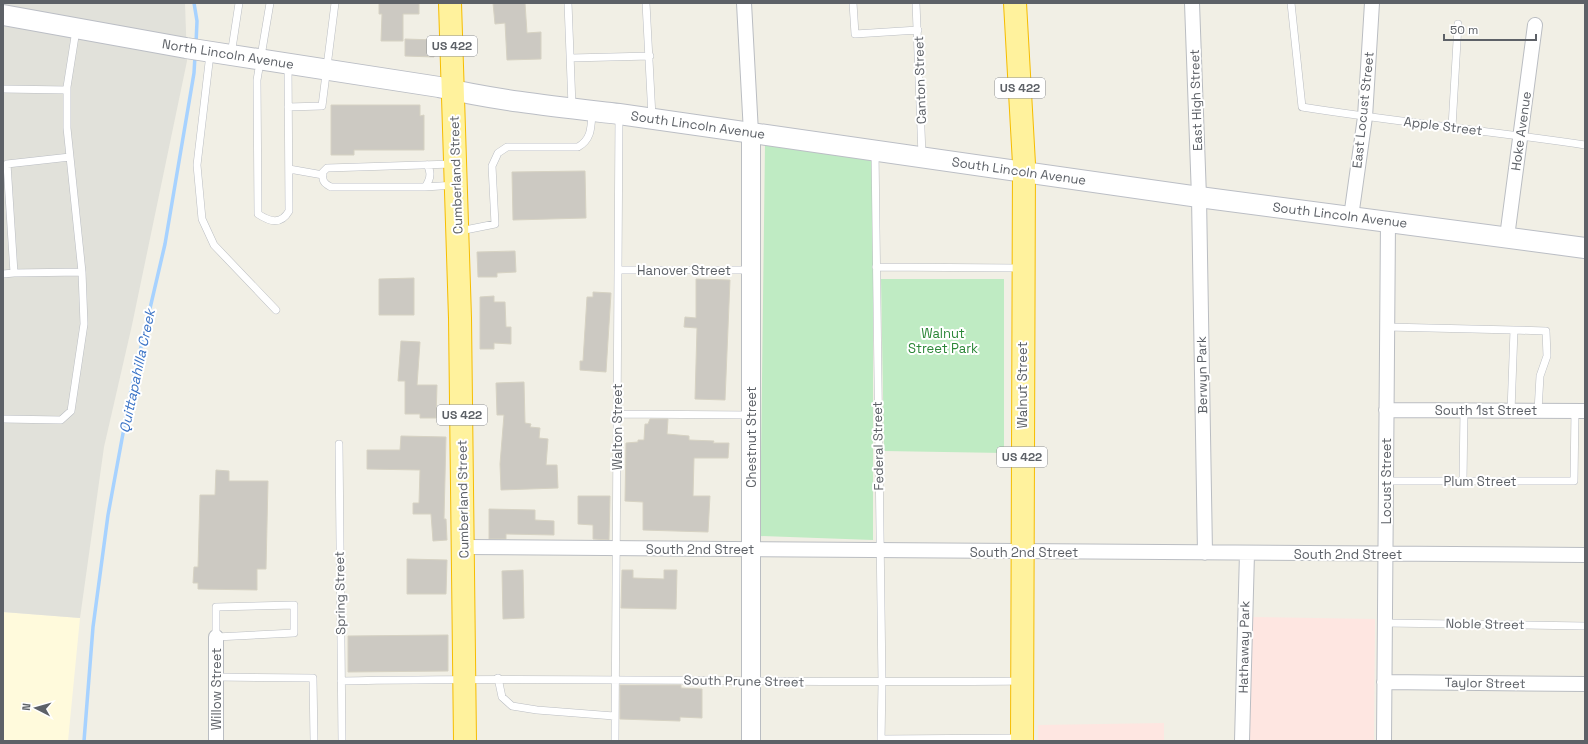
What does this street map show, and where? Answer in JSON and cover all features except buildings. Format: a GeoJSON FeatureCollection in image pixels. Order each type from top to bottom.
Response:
{"type":"FeatureCollection","features":[{"type":"Feature","properties":{"kind":"highway","name":"US 422"},"geometry":{"type":"LineString","coordinates":[[450,3],[453,90]]}},
{"type":"Feature","properties":{"kind":"highway","name":"US 422"},"geometry":{"type":"LineString","coordinates":[[1015,3],[1024,172]]}},
{"type":"Feature","properties":{"kind":"highway","name":"Cumberland Street"},"geometry":{"type":"LineString","coordinates":[[453,90],[458,231],[464,547],[465,741]]}},
{"type":"Feature","properties":{"kind":"highway","name":"Walnut Street"},"geometry":{"type":"LineString","coordinates":[[1022,739],[1024,172]]}},
{"type":"Feature","properties":{"kind":"main road","name":"North Lincoln Avenue"},"geometry":{"type":"LineString","coordinates":[[3,15],[199,50],[453,90]]}},
{"type":"Feature","properties":{"kind":"main road","name":"South Lincoln Avenue"},"geometry":{"type":"LineString","coordinates":[[453,90],[476,96],[619,114],[1199,197],[1585,248]]}},
{"type":"Feature","properties":{"kind":"street"},"geometry":{"type":"LineString","coordinates":[[744,3],[750,133]]}},
{"type":"Feature","properties":{"kind":"street","name":"East High Street"},"geometry":{"type":"LineString","coordinates":[[1192,3],[1199,197]]}},
{"type":"Feature","properties":{"kind":"street","name":"East Locust Street"},"geometry":{"type":"LineString","coordinates":[[1351,217],[1365,117],[1372,3]]}},
{"type":"Feature","properties":{"kind":"street","name":"Hoke Avenue"},"geometry":{"type":"LineString","coordinates":[[1507,237],[1535,25]]}},
{"type":"Feature","properties":{"kind":"street","name":"Chestnut Street"},"geometry":{"type":"LineString","coordinates":[[750,133],[752,550],[751,741]]}},
{"type":"Feature","properties":{"kind":"street","name":"Berwyn Park"},"geometry":{"type":"LineString","coordinates":[[1199,197],[1205,553]]}},
{"type":"Feature","properties":{"kind":"street","name":"Locust Street"},"geometry":{"type":"LineString","coordinates":[[1384,741],[1388,222]]}},
{"type":"Feature","properties":{"kind":"street","name":"South 1st Street"},"geometry":{"type":"LineString","coordinates":[[1386,410],[1580,411]]}},
{"type":"Feature","properties":{"kind":"street","name":"South 2nd Street"},"geometry":{"type":"LineString","coordinates":[[464,547],[1585,555]]}},
{"type":"Feature","properties":{"kind":"street","name":"Hathaway Park"},"geometry":{"type":"LineString","coordinates":[[1242,741],[1247,553]]}},
{"type":"Feature","properties":{"kind":"street","name":"Willow Street"},"geometry":{"type":"LineString","coordinates":[[216,637],[216,741]]}},
{"type":"Feature","properties":{"kind":"street","name":"Taylor Street"},"geometry":{"type":"LineString","coordinates":[[1384,682],[1585,684]]}},
{"type":"Feature","properties":{"kind":"lane"},"geometry":{"type":"LineString","coordinates":[[231,55],[239,3]]}},
{"type":"Feature","properties":{"kind":"lane"},"geometry":{"type":"LineString","coordinates":[[270,3],[257,80],[258,214],[267,220],[275,222],[285,218],[289,211],[288,63]]}},
{"type":"Feature","properties":{"kind":"lane"},"geometry":{"type":"LineString","coordinates":[[288,107],[322,106],[335,3]]}},
{"type":"Feature","properties":{"kind":"lane"},"geometry":{"type":"LineString","coordinates":[[568,3],[572,109]]}},
{"type":"Feature","properties":{"kind":"lane"},"geometry":{"type":"LineString","coordinates":[[646,3],[650,56],[652,119]]}},
{"type":"Feature","properties":{"kind":"lane"},"geometry":{"type":"LineString","coordinates":[[853,3],[855,34],[918,30]]}},
{"type":"Feature","properties":{"kind":"lane","name":"Canton Street"},"geometry":{"type":"LineString","coordinates":[[916,3],[922,158]]}},
{"type":"Feature","properties":{"kind":"lane","name":"Apple Street"},"geometry":{"type":"LineString","coordinates":[[1291,3],[1302,107],[1365,117],[1585,145]]}},
{"type":"Feature","properties":{"kind":"lane"},"geometry":{"type":"LineString","coordinates":[[1452,127],[1458,24]]}},
{"type":"Feature","properties":{"kind":"lane"},"geometry":{"type":"LineString","coordinates":[[3,419],[62,420],[71,411],[84,324],[82,272],[67,128],[67,90],[76,28]]}},
{"type":"Feature","properties":{"kind":"lane"},"geometry":{"type":"LineString","coordinates":[[199,50],[197,165],[202,219],[214,245],[276,310]]}},
{"type":"Feature","properties":{"kind":"lane"},"geometry":{"type":"LineString","coordinates":[[571,58],[650,56]]}},
{"type":"Feature","properties":{"kind":"lane"},"geometry":{"type":"LineString","coordinates":[[3,89],[67,90]]}},
{"type":"Feature","properties":{"kind":"lane"},"geometry":{"type":"LineString","coordinates":[[458,231],[495,224],[492,166],[498,153],[507,147],[578,148],[586,143],[590,136],[592,111]]}},
{"type":"Feature","properties":{"kind":"lane","name":"Walton Street"},"geometry":{"type":"LineString","coordinates":[[614,741],[619,114]]}},
{"type":"Feature","properties":{"kind":"lane","name":"Federal Street"},"geometry":{"type":"LineString","coordinates":[[875,151],[882,683],[881,740]]}},
{"type":"Feature","properties":{"kind":"lane"},"geometry":{"type":"LineString","coordinates":[[14,273],[5,164],[70,157]]}},
{"type":"Feature","properties":{"kind":"lane"},"geometry":{"type":"LineString","coordinates":[[427,165],[456,175],[425,186],[330,187],[324,184],[323,174],[327,168],[427,165]]}},
{"type":"Feature","properties":{"kind":"lane"},"geometry":{"type":"LineString","coordinates":[[425,186],[430,176],[427,165]]}},
{"type":"Feature","properties":{"kind":"lane"},"geometry":{"type":"LineString","coordinates":[[289,169],[323,174]]}},
{"type":"Feature","properties":{"kind":"lane"},"geometry":{"type":"LineString","coordinates":[[876,267],[1023,268]]}},
{"type":"Feature","properties":{"kind":"lane","name":"Hanover Street"},"geometry":{"type":"LineString","coordinates":[[618,270],[750,270]]}},
{"type":"Feature","properties":{"kind":"lane"},"geometry":{"type":"LineString","coordinates":[[3,274],[82,272]]}},
{"type":"Feature","properties":{"kind":"lane"},"geometry":{"type":"LineString","coordinates":[[1387,327],[1546,330],[1547,356],[1540,376],[1538,411]]}},
{"type":"Feature","properties":{"kind":"lane"},"geometry":{"type":"LineString","coordinates":[[1511,411],[1514,330]]}},
{"type":"Feature","properties":{"kind":"lane"},"geometry":{"type":"LineString","coordinates":[[1463,481],[1464,410]]}},
{"type":"Feature","properties":{"kind":"lane","name":"Plum Street"},"geometry":{"type":"LineString","coordinates":[[1386,481],[1574,480],[1580,411]]}},
{"type":"Feature","properties":{"kind":"lane"},"geometry":{"type":"LineString","coordinates":[[617,414],[751,415]]}},
{"type":"Feature","properties":{"kind":"lane","name":"Spring Street"},"geometry":{"type":"LineString","coordinates":[[339,444],[342,741]]}},
{"type":"Feature","properties":{"kind":"lane"},"geometry":{"type":"LineString","coordinates":[[294,605],[294,633],[216,637],[216,607],[294,605]]}},
{"type":"Feature","properties":{"kind":"lane","name":"Noble Street"},"geometry":{"type":"LineString","coordinates":[[1385,623],[1585,626]]}},
{"type":"Feature","properties":{"kind":"lane"},"geometry":{"type":"LineString","coordinates":[[216,677],[313,678],[314,741]]}},
{"type":"Feature","properties":{"kind":"lane","name":"South Prune Street"},"geometry":{"type":"LineString","coordinates":[[341,681],[464,678],[615,678],[882,683],[1023,680]]}},
{"type":"Feature","properties":{"kind":"lane"},"geometry":{"type":"LineString","coordinates":[[498,678],[502,697],[512,706],[538,710],[614,716]]}},
{"type":"Feature","properties":{"kind":"lane"},"geometry":{"type":"LineString","coordinates":[[881,740],[1022,739]]}},
{"type":"Feature","properties":{"kind":"shaded area"},"geometry":{"type":"Polygon","coordinates":[[[3,3],[185,3],[187,61],[132,325],[104,447],[80,618],[3,612],[3,3]]]}},
{"type":"Feature","properties":{"kind":"shaded area"},"geometry":{"type":"Polygon","coordinates":[[[3,612],[80,618],[68,741],[3,741],[3,612]]]}},
{"type":"Feature","properties":{"kind":"shaded area"},"geometry":{"type":"Polygon","coordinates":[[[1250,617],[1375,619],[1374,741],[1246,741],[1250,617]]]}},
{"type":"Feature","properties":{"kind":"shaded area"},"geometry":{"type":"Polygon","coordinates":[[[1164,723],[1164,741],[1038,741],[1038,725],[1164,723]]]}},
{"type":"Feature","properties":{"kind":"green space"},"geometry":{"type":"Polygon","coordinates":[[[765,145],[873,158],[873,540],[760,536],[765,145]]]}},
{"type":"Feature","properties":{"kind":"green space","name":"Walnut Street Park"},"geometry":{"type":"Polygon","coordinates":[[[881,279],[1004,279],[1004,453],[884,451],[881,279]]]}},
{"type":"Feature","properties":{"kind":"waterway","name":"Quittapahilla Creek"},"geometry":{"type":"LineString","coordinates":[[194,3],[197,21],[196,44]]}},
{"type":"Feature","properties":{"kind":"waterway","name":"Quittapahilla Creek"},"geometry":{"type":"LineString","coordinates":[[84,741],[93,627],[108,515],[131,390],[165,244],[194,73],[195,56]]}}]}
